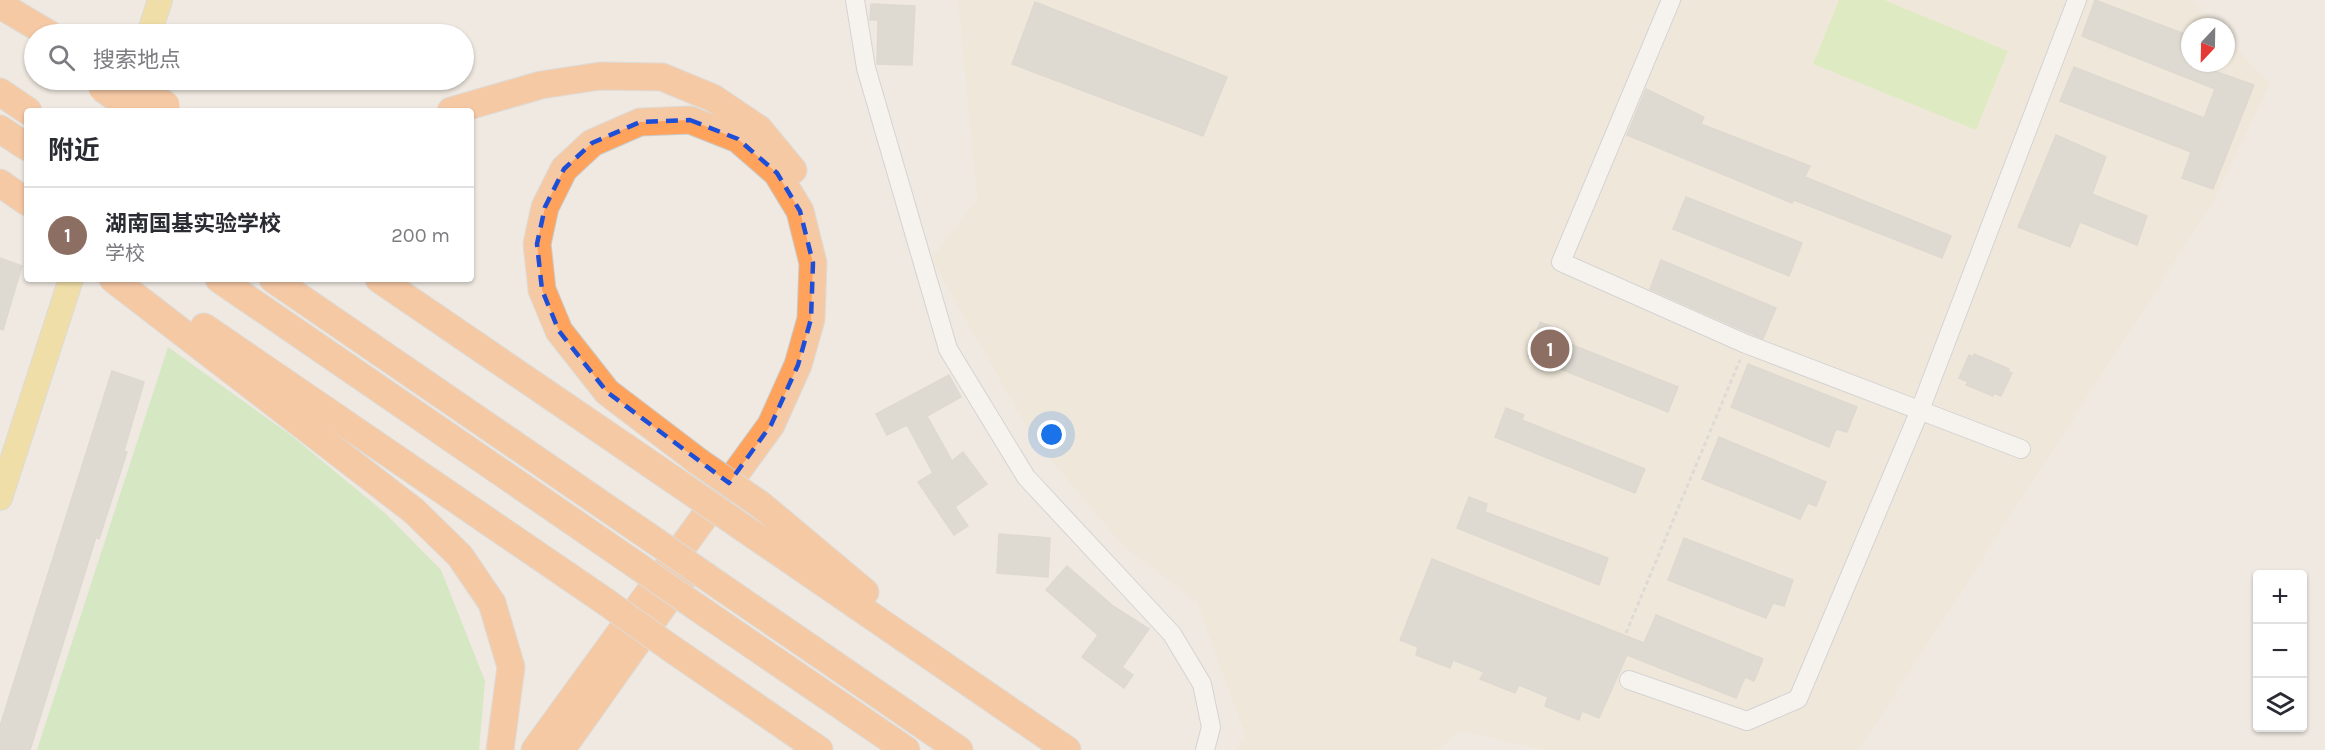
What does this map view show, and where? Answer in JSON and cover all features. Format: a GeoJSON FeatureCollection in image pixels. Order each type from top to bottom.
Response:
{"type":"FeatureCollection","features":[{"type":"Feature","properties":{"kind":"highway"},"geometry":{"type":"LineString","coordinates":[[0,5],[32,24]]}},
{"type":"Feature","properties":{"kind":"highway"},"geometry":{"type":"LineString","coordinates":[[0,18],[24,35]]}},
{"type":"Feature","properties":{"kind":"highway"},"geometry":{"type":"LineString","coordinates":[[461,108],[541,85],[600,76],[662,77],[713,98],[759,129],[794,171],[815,210],[827,260],[829,319],[814,372],[789,428],[561,750]]}},
{"type":"Feature","properties":{"kind":"highway"},"geometry":{"type":"LineString","coordinates":[[113,90],[132,108]]}},
{"type":"Feature","properties":{"kind":"highway"},"geometry":{"type":"LineString","coordinates":[[126,90],[172,108]]}},
{"type":"Feature","properties":{"kind":"highway"},"geometry":{"type":"LineString","coordinates":[[0,92],[24,108]]}},
{"type":"Feature","properties":{"kind":"highway"},"geometry":{"type":"LineString","coordinates":[[535,750],[771,425],[798,365],[811,320],[813,263],[800,211],[777,173],[738,139],[690,120],[640,122],[592,143],[564,170],[545,207],[537,244],[542,290],[559,331],[607,392],[699,462],[761,505],[987,695]]}},
{"type":"Feature","properties":{"kind":"highway"},"geometry":{"type":"LineString","coordinates":[[0,129],[24,145]]}},
{"type":"Feature","properties":{"kind":"highway"},"geometry":{"type":"LineString","coordinates":[[0,183],[24,201]]}},
{"type":"Feature","properties":{"kind":"highway"},"geometry":{"type":"LineString","coordinates":[[117,282],[414,511],[460,556],[492,603],[511,667],[500,750]]}},
{"type":"Feature","properties":{"kind":"highway"},"geometry":{"type":"LineString","coordinates":[[138,282],[819,750]]}},
{"type":"Feature","properties":{"kind":"highway"},"geometry":{"type":"LineString","coordinates":[[223,282],[906,750]]}},
{"type":"Feature","properties":{"kind":"highway"},"geometry":{"type":"LineString","coordinates":[[277,282],[958,750]]}},
{"type":"Feature","properties":{"kind":"highway"},"geometry":{"type":"LineString","coordinates":[[383,282],[1067,750]]}},
{"type":"Feature","properties":{"kind":"main road"},"geometry":{"type":"LineString","coordinates":[[152,24],[160,0]]}},
{"type":"Feature","properties":{"kind":"main road"},"geometry":{"type":"LineString","coordinates":[[125,108],[131,90]]}},
{"type":"Feature","properties":{"kind":"main road"},"geometry":{"type":"LineString","coordinates":[[0,498],[69,282]]}},
{"type":"Feature","properties":{"kind":"street"},"geometry":{"type":"LineString","coordinates":[[855,0],[866,68],[948,350],[1026,477],[1172,634],[1202,684],[1211,727],[1206,750]]}},
{"type":"Feature","properties":{"kind":"street"},"geometry":{"type":"LineString","coordinates":[[1671,0],[1561,262],[1746,344],[2021,449]]}},
{"type":"Feature","properties":{"kind":"street"},"geometry":{"type":"LineString","coordinates":[[1629,680],[1747,721],[1798,699],[1920,410],[2076,0]]}},
{"type":"Feature","properties":{"kind":"path"},"geometry":{"type":"LineString","coordinates":[[1626,633],[1746,344]]}},
{"type":"Feature","properties":{"kind":"highlighted area"},"geometry":{"type":"Polygon","coordinates":[[[690,120],[738,139],[777,173],[800,211],[813,263],[811,319],[798,365],[771,425],[729,483],[607,392],[559,331],[542,290],[537,244],[545,207],[564,169],[592,143],[640,122],[690,120]]]}},
{"type":"Feature","properties":{"kind":"shaded area"},"geometry":{"type":"Polygon","coordinates":[[[958,0],[2192,0],[2209,18],[2181,18],[2181,72],[2235,72],[2235,47],[2270,84],[2211,206],[1859,750],[1543,750],[1460,731],[1439,750],[1235,750],[1245,736],[1197,602],[1123,546],[1034,440],[931,259],[977,199],[958,0]]]}},
{"type":"Feature","properties":{"kind":"green space"},"geometry":{"type":"Polygon","coordinates":[[[1839,0],[1884,0],[2008,51],[1976,130],[1813,64],[1839,0]]]}},
{"type":"Feature","properties":{"kind":"green space"},"geometry":{"type":"Polygon","coordinates":[[[168,347],[292,436],[384,512],[441,570],[485,681],[479,750],[37,750],[168,347]]]}},
{"type":"Feature","properties":{"kind":"building"},"geometry":{"type":"Polygon","coordinates":[[[2095,0],[2181,33],[2181,72],[2217,72],[2254,85],[2213,189],[2182,178],[2191,152],[2060,101],[2074,67],[2204,118],[2215,89],[2082,36],[2095,0]]]}},
{"type":"Feature","properties":{"kind":"building"},"geometry":{"type":"Polygon","coordinates":[[[1035,2],[1227,77],[1203,136],[1012,64],[1035,2]]]}},
{"type":"Feature","properties":{"kind":"building"},"geometry":{"type":"Polygon","coordinates":[[[871,4],[915,6],[912,65],[877,64],[878,20],[870,20],[871,4]]]}},
{"type":"Feature","properties":{"kind":"building"},"geometry":{"type":"Polygon","coordinates":[[[1646,89],[1704,117],[1701,124],[1810,166],[1805,177],[1951,236],[1942,258],[1794,200],[1792,203],[1627,135],[1646,89]]]}},
{"type":"Feature","properties":{"kind":"building"},"geometry":{"type":"Polygon","coordinates":[[[2056,135],[2106,157],[2092,194],[2147,216],[2137,245],[2080,222],[2070,247],[2018,227],[2056,135]]]}},
{"type":"Feature","properties":{"kind":"building"},"geometry":{"type":"Polygon","coordinates":[[[1686,197],[1802,243],[1789,276],[1673,229],[1686,197]]]}},
{"type":"Feature","properties":{"kind":"building"},"geometry":{"type":"Polygon","coordinates":[[[0,258],[22,266],[3,330],[0,329],[0,258]]]}},
{"type":"Feature","properties":{"kind":"building"},"geometry":{"type":"Polygon","coordinates":[[[1661,260],[1776,308],[1763,339],[1650,289],[1661,260]]]}},
{"type":"Feature","properties":{"kind":"building"},"geometry":{"type":"Polygon","coordinates":[[[1540,322],[1558,329],[1555,338],[1678,387],[1668,412],[1528,356],[1540,322]]]}},
{"type":"Feature","properties":{"kind":"building"},"geometry":{"type":"Polygon","coordinates":[[[1974,354],[2009,369],[2008,371],[2012,373],[2001,396],[1994,393],[1993,396],[1966,385],[1968,382],[1959,378],[1969,355],[1973,357],[1974,354]]]}},
{"type":"Feature","properties":{"kind":"building"},"geometry":{"type":"Polygon","coordinates":[[[1748,364],[1857,407],[1847,432],[1836,429],[1829,447],[1731,407],[1748,364]]]}},
{"type":"Feature","properties":{"kind":"building"},"geometry":{"type":"Polygon","coordinates":[[[112,371],[144,382],[124,451],[127,452],[99,539],[96,537],[30,750],[0,750],[0,726],[112,371]]]}},
{"type":"Feature","properties":{"kind":"building"},"geometry":{"type":"Polygon","coordinates":[[[949,375],[961,397],[927,416],[952,461],[963,452],[987,484],[955,507],[968,526],[954,535],[918,482],[933,473],[907,425],[887,435],[876,414],[949,375]]]}},
{"type":"Feature","properties":{"kind":"building"},"geometry":{"type":"Polygon","coordinates":[[[1506,408],[1524,415],[1522,420],[1645,469],[1635,493],[1495,437],[1506,408]]]}},
{"type":"Feature","properties":{"kind":"building"},"geometry":{"type":"Polygon","coordinates":[[[1719,437],[1826,482],[1816,506],[1808,503],[1800,519],[1702,479],[1719,437]]]}},
{"type":"Feature","properties":{"kind":"building"},"geometry":{"type":"Polygon","coordinates":[[[1469,497],[1487,504],[1485,512],[1608,558],[1599,585],[1457,528],[1469,497]]]}},
{"type":"Feature","properties":{"kind":"building"},"geometry":{"type":"Polygon","coordinates":[[[999,534],[1050,538],[1048,577],[997,573],[999,534]]]}},
{"type":"Feature","properties":{"kind":"building"},"geometry":{"type":"Polygon","coordinates":[[[1684,538],[1793,580],[1784,606],[1773,603],[1766,618],[1668,580],[1684,538]]]}},
{"type":"Feature","properties":{"kind":"building"},"geometry":{"type":"Polygon","coordinates":[[[1432,559],[1644,643],[1656,615],[1763,659],[1754,681],[1745,677],[1736,698],[1627,655],[1599,718],[1582,711],[1579,720],[1545,706],[1548,697],[1519,685],[1515,693],[1480,679],[1484,672],[1453,660],[1450,668],[1416,655],[1418,647],[1400,640],[1432,559]]]}},
{"type":"Feature","properties":{"kind":"building"},"geometry":{"type":"Polygon","coordinates":[[[1067,566],[1113,606],[1149,629],[1122,667],[1133,675],[1124,688],[1082,657],[1098,635],[1046,590],[1067,566]]]}},
{"type":"Feature","properties":{"kind":"place","name":"湖南国基实验学校"},"geometry":{"type":"Point","coordinates":[1550,349]}}]}
